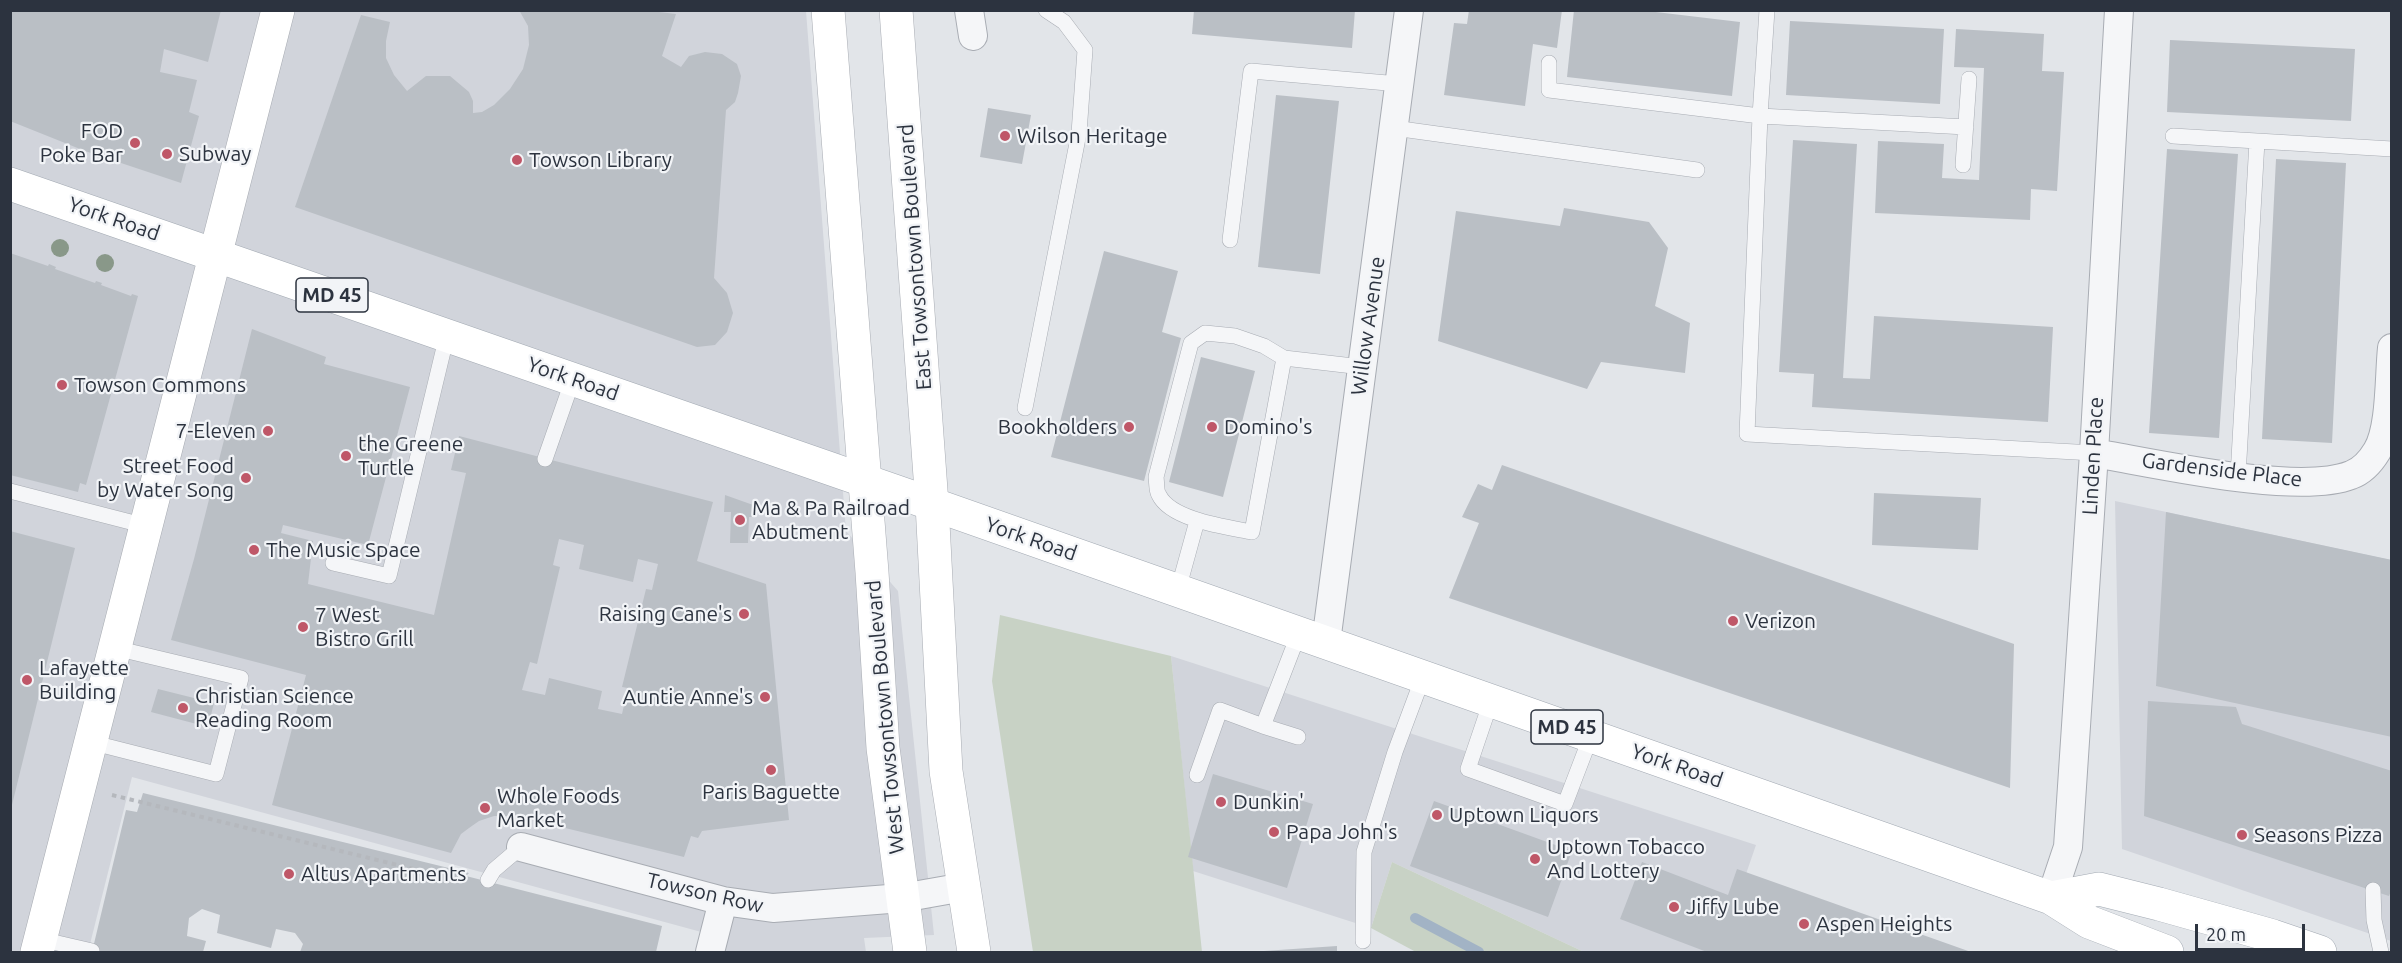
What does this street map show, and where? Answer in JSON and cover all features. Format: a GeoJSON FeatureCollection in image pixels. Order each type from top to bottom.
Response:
{"type":"FeatureCollection","features":[{"type":"Feature","properties":{"kind":"main road"},"geometry":{"type":"LineString","coordinates":[[38,946],[278,10]]}},
{"type":"Feature","properties":{"kind":"main road"},"geometry":{"type":"LineString","coordinates":[[828,10],[865,481]]}},
{"type":"Feature","properties":{"kind":"main road","name":"East Towsontown Boulevard"},"geometry":{"type":"LineString","coordinates":[[896,10],[932,504]]}},
{"type":"Feature","properties":{"kind":"main road","name":"York Road"},"geometry":{"type":"LineString","coordinates":[[10,184],[1178,590],[2051,898],[2089,922],[2168,952]]}},
{"type":"Feature","properties":{"kind":"main road","name":"West Towsontown Boulevard"},"geometry":{"type":"LineString","coordinates":[[865,481],[883,748],[910,952]]}},
{"type":"Feature","properties":{"kind":"main road"},"geometry":{"type":"LineString","coordinates":[[932,504],[946,771],[974,952]]}},
{"type":"Feature","properties":{"kind":"main road","name":"York Road"},"geometry":{"type":"LineString","coordinates":[[2051,898],[2099,890],[2159,903],[2320,952]]}},
{"type":"Feature","properties":{"kind":"street","name":"Willow Avenue"},"geometry":{"type":"LineString","coordinates":[[1313,638],[1362,367],[1409,10]]}},
{"type":"Feature","properties":{"kind":"street","name":"Linden Place"},"geometry":{"type":"LineString","coordinates":[[2051,898],[2068,847],[2094,453],[2119,10]]}},
{"type":"Feature","properties":{"kind":"street","name":"Gardenside Place"},"geometry":{"type":"LineString","coordinates":[[2094,453],[2238,476],[2287,481],[2330,481],[2353,475],[2367,465],[2378,451],[2385,435],[2391,348]]}},
{"type":"Feature","properties":{"kind":"street","name":"Towson Row"},"geometry":{"type":"LineString","coordinates":[[521,847],[723,901],[773,908],[902,898],[964,887]]}},
{"type":"Feature","properties":{"kind":"street"},"geometry":{"type":"LineString","coordinates":[[710,952],[723,901]]}},
{"type":"Feature","properties":{"kind":"lane"},"geometry":{"type":"LineString","coordinates":[[1025,408],[1079,133],[1085,50],[1064,22],[1046,10]]}},
{"type":"Feature","properties":{"kind":"lane"},"geometry":{"type":"LineString","coordinates":[[1767,10],[1760,116],[1747,434],[2094,453]]}},
{"type":"Feature","properties":{"kind":"lane"},"geometry":{"type":"LineString","coordinates":[[1549,63],[1549,90],[1760,116],[1966,127]]}},
{"type":"Feature","properties":{"kind":"lane"},"geometry":{"type":"LineString","coordinates":[[1230,240],[1251,71],[1400,84]]}},
{"type":"Feature","properties":{"kind":"lane"},"geometry":{"type":"LineString","coordinates":[[1963,165],[1969,79]]}},
{"type":"Feature","properties":{"kind":"lane"},"geometry":{"type":"LineString","coordinates":[[1394,128],[1697,170]]}},
{"type":"Feature","properties":{"kind":"lane"},"geometry":{"type":"LineString","coordinates":[[2173,136],[2391,149]]}},
{"type":"Feature","properties":{"kind":"lane"},"geometry":{"type":"LineString","coordinates":[[2238,476],[2257,141]]}},
{"type":"Feature","properties":{"kind":"lane"},"geometry":{"type":"LineString","coordinates":[[1284,358],[1252,532],[1197,521],[1172,508],[1158,495],[1156,477],[1191,343],[1205,333],[1235,336],[1264,346],[1284,358],[1362,367]]}},
{"type":"Feature","properties":{"kind":"lane"},"geometry":{"type":"LineString","coordinates":[[333,564],[389,576],[447,335]]}},
{"type":"Feature","properties":{"kind":"lane"},"geometry":{"type":"LineString","coordinates":[[545,459],[573,379]]}},
{"type":"Feature","properties":{"kind":"lane"},"geometry":{"type":"LineString","coordinates":[[10,491],[146,526]]}},
{"type":"Feature","properties":{"kind":"lane"},"geometry":{"type":"LineString","coordinates":[[1178,590],[1197,521]]}},
{"type":"Feature","properties":{"kind":"lane"},"geometry":{"type":"LineString","coordinates":[[1263,726],[1313,638]]}},
{"type":"Feature","properties":{"kind":"lane"},"geometry":{"type":"LineString","coordinates":[[90,742],[216,774],[241,678],[115,648]]}},
{"type":"Feature","properties":{"kind":"lane"},"geometry":{"type":"LineString","coordinates":[[1363,941],[1364,852],[1395,752],[1423,677]]}},
{"type":"Feature","properties":{"kind":"lane"},"geometry":{"type":"LineString","coordinates":[[1491,701],[1468,769],[1565,804],[1591,736]]}},
{"type":"Feature","properties":{"kind":"lane"},"geometry":{"type":"LineString","coordinates":[[1197,775],[1220,710],[1298,737]]}},
{"type":"Feature","properties":{"kind":"lane"},"geometry":{"type":"LineString","coordinates":[[488,880],[494,870],[521,847]]}},
{"type":"Feature","properties":{"kind":"lane"},"geometry":{"type":"LineString","coordinates":[[2373,890],[2374,920],[2381,952]]}},
{"type":"Feature","properties":{"kind":"lane"},"geometry":{"type":"LineString","coordinates":[[38,946],[92,951]]}},
{"type":"Feature","properties":{"kind":"path"},"geometry":{"type":"LineString","coordinates":[[108,794],[463,881]]}},
{"type":"Feature","properties":{"kind":"shaded area"},"geometry":{"type":"Polygon","coordinates":[[[10,11],[806,11],[846,531],[898,591],[934,935],[864,938],[866,952],[701,952],[705,933],[132,777],[88,952],[11,952],[10,11]]]}},
{"type":"Feature","properties":{"kind":"shaded area"},"geometry":{"type":"Polygon","coordinates":[[[2115,501],[2391,560],[2391,941],[2122,849],[2115,501]]]}},
{"type":"Feature","properties":{"kind":"shaded area"},"geometry":{"type":"Polygon","coordinates":[[[1000,615],[1171,656],[1202,952],[1033,952],[992,681],[1000,615]]]}},
{"type":"Feature","properties":{"kind":"shaded area"},"geometry":{"type":"Polygon","coordinates":[[[1171,656],[1756,845],[1719,952],[1584,952],[1392,862],[1371,928],[1193,871],[1171,656]]]}},
{"type":"Feature","properties":{"kind":"shaded area"},"geometry":{"type":"Polygon","coordinates":[[[1392,862],[1584,952],[1416,952],[1371,928],[1392,862]]]}},
{"type":"Feature","properties":{"kind":"building"},"geometry":{"type":"Polygon","coordinates":[[[10,10],[221,10],[208,62],[164,49],[160,72],[197,80],[189,112],[199,116],[181,183],[85,151],[10,121],[10,10]]]}},
{"type":"Feature","properties":{"kind":"building","name":"Towson Library"},"geometry":{"type":"Polygon","coordinates":[[[519,10],[642,10],[676,14],[662,56],[681,67],[689,56],[705,52],[722,54],[737,64],[741,76],[738,93],[735,102],[726,110],[714,278],[727,293],[733,313],[727,332],[715,345],[697,347],[295,207],[361,15],[390,22],[386,41],[386,58],[394,75],[407,91],[426,76],[450,76],[469,92],[473,101],[473,113],[482,112],[494,105],[510,89],[523,69],[529,45],[528,26],[519,10]]]}},
{"type":"Feature","properties":{"kind":"building"},"geometry":{"type":"Polygon","coordinates":[[[1194,10],[1355,10],[1352,48],[1192,34],[1194,10]]]}},
{"type":"Feature","properties":{"kind":"building"},"geometry":{"type":"Polygon","coordinates":[[[1469,10],[1562,10],[1557,48],[1533,44],[1525,106],[1444,95],[1454,23],[1467,24],[1469,10]]]}},
{"type":"Feature","properties":{"kind":"building"},"geometry":{"type":"Polygon","coordinates":[[[1574,10],[1639,10],[1740,22],[1732,96],[1567,77],[1574,10]]]}},
{"type":"Feature","properties":{"kind":"building"},"geometry":{"type":"Polygon","coordinates":[[[1790,21],[1944,29],[1940,104],[1786,95],[1790,21]]]}},
{"type":"Feature","properties":{"kind":"building"},"geometry":{"type":"Polygon","coordinates":[[[1956,29],[2044,34],[2042,71],[2064,72],[2057,191],[2031,189],[2030,220],[1875,213],[1878,141],[1944,144],[1942,178],[1979,180],[1984,68],[1954,67],[1956,29]]]}},
{"type":"Feature","properties":{"kind":"building"},"geometry":{"type":"Polygon","coordinates":[[[2170,40],[2355,49],[2351,121],[2167,112],[2170,40]]]}},
{"type":"Feature","properties":{"kind":"building"},"geometry":{"type":"Polygon","coordinates":[[[1276,95],[1339,101],[1320,274],[1258,267],[1276,95]]]}},
{"type":"Feature","properties":{"kind":"building","name":"Wilson Heritage"},"geometry":{"type":"Polygon","coordinates":[[[988,108],[1031,115],[1022,164],[980,157],[988,108]]]}},
{"type":"Feature","properties":{"kind":"building"},"geometry":{"type":"Polygon","coordinates":[[[1793,140],[1857,144],[1843,378],[1870,379],[1874,316],[2053,327],[2048,422],[1812,407],[1814,374],[1779,372],[1793,140]]]}},
{"type":"Feature","properties":{"kind":"building"},"geometry":{"type":"Polygon","coordinates":[[[2167,149],[2238,154],[2219,438],[2149,433],[2167,149]]]}},
{"type":"Feature","properties":{"kind":"building"},"geometry":{"type":"Polygon","coordinates":[[[2276,159],[2346,163],[2332,443],[2262,439],[2276,159]]]}},
{"type":"Feature","properties":{"kind":"building"},"geometry":{"type":"Polygon","coordinates":[[[1564,208],[1649,222],[1668,248],[1655,306],[1690,323],[1685,373],[1601,362],[1587,389],[1438,341],[1456,211],[1560,226],[1564,208]]]}},
{"type":"Feature","properties":{"kind":"building"},"geometry":{"type":"Polygon","coordinates":[[[1104,251],[1178,271],[1162,332],[1181,338],[1144,481],[1051,457],[1104,251]]]}},
{"type":"Feature","properties":{"kind":"building","name":"Towson Commons"},"geometry":{"type":"Polygon","coordinates":[[[10,253],[48,266],[49,264],[56,267],[55,269],[95,283],[96,281],[102,283],[101,285],[131,296],[132,294],[138,296],[86,485],[80,483],[78,492],[10,475],[10,253]]]}},
{"type":"Feature","properties":{"kind":"building"},"geometry":{"type":"Polygon","coordinates":[[[252,329],[326,357],[324,364],[410,387],[368,545],[283,525],[281,533],[313,541],[308,584],[434,615],[466,473],[451,470],[459,436],[713,502],[697,561],[766,584],[789,820],[702,831],[698,838],[691,836],[684,857],[516,816],[494,816],[479,821],[461,834],[451,853],[272,805],[306,675],[171,640],[194,559],[252,329]],[[559,539],[553,565],[560,567],[537,664],[530,662],[522,690],[545,695],[549,678],[602,691],[598,709],[622,714],[628,688],[622,687],[646,589],[652,590],[658,564],[638,559],[633,582],[579,569],[584,545],[559,539]]]}},
{"type":"Feature","properties":{"kind":"building","name":"Domino's"},"geometry":{"type":"Polygon","coordinates":[[[1201,357],[1255,371],[1223,497],[1169,482],[1201,357]]]}},
{"type":"Feature","properties":{"kind":"building","name":"Verizon"},"geometry":{"type":"Polygon","coordinates":[[[1502,465],[2014,644],[2010,788],[1449,598],[1479,523],[1462,517],[1478,484],[1492,490],[1502,465]]]}},
{"type":"Feature","properties":{"kind":"building"},"geometry":{"type":"Polygon","coordinates":[[[1874,493],[1981,498],[1978,550],[1872,545],[1874,493]]]}},
{"type":"Feature","properties":{"kind":"building","name":"Ma & Pa Railroad Abutment"},"geometry":{"type":"Polygon","coordinates":[[[725,495],[756,506],[756,517],[749,517],[748,543],[730,543],[731,512],[724,512],[725,495]]]}},
{"type":"Feature","properties":{"kind":"building"},"geometry":{"type":"Polygon","coordinates":[[[2166,512],[2392,560],[2392,737],[2156,686],[2166,512]]]}},
{"type":"Feature","properties":{"kind":"building","name":"Lafayette Building"},"geometry":{"type":"Polygon","coordinates":[[[10,531],[75,548],[11,809],[10,809],[10,531]]]}},
{"type":"Feature","properties":{"kind":"building","name":"Christian Science Reading Room"},"geometry":{"type":"Polygon","coordinates":[[[158,689],[214,703],[208,727],[151,712],[158,689]]]}},
{"type":"Feature","properties":{"kind":"building"},"geometry":{"type":"Polygon","coordinates":[[[2148,701],[2236,707],[2242,724],[2392,771],[2392,888],[2389,896],[2144,816],[2148,701]]]}},
{"type":"Feature","properties":{"kind":"building"},"geometry":{"type":"Polygon","coordinates":[[[1213,774],[1313,804],[1287,888],[1188,857],[1213,774]]]}},
{"type":"Feature","properties":{"kind":"building","name":"Altus Apartments"},"geometry":{"type":"Polygon","coordinates":[[[143,793],[469,873],[466,876],[662,926],[656,952],[300,952],[303,944],[295,933],[276,929],[271,948],[217,933],[220,915],[202,909],[189,918],[187,936],[206,941],[203,952],[92,952],[126,810],[137,812],[143,793]]]}},
{"type":"Feature","properties":{"kind":"building"},"geometry":{"type":"Polygon","coordinates":[[[1434,801],[1572,851],[1548,917],[1410,866],[1434,801]]]}},
{"type":"Feature","properties":{"kind":"building","name":"Aspen Heights"},"geometry":{"type":"Polygon","coordinates":[[[1642,862],[1728,895],[1737,869],[1971,952],[1707,952],[1620,919],[1642,862]]]}},
{"type":"Feature","properties":{"kind":"building"},"geometry":{"type":"Polygon","coordinates":[[[1337,946],[1337,952],[1264,952],[1264,951],[1337,946]]]}},
{"type":"Feature","properties":{"kind":"waterway"},"geometry":{"type":"LineString","coordinates":[[1415,918],[1479,952]]}},
{"type":"Feature","properties":{"kind":"place","name":"Wilson Heritage"},"geometry":{"type":"Point","coordinates":[1005,136]}},
{"type":"Feature","properties":{"kind":"place","name":"FOD Poke Bar"},"geometry":{"type":"Point","coordinates":[135,143]}},
{"type":"Feature","properties":{"kind":"place","name":"Subway"},"geometry":{"type":"Point","coordinates":[167,154]}},
{"type":"Feature","properties":{"kind":"place","name":"Towson Library"},"geometry":{"type":"Point","coordinates":[517,160]}},
{"type":"Feature","properties":{"kind":"place","name":"Towson Commons"},"geometry":{"type":"Point","coordinates":[62,385]}},
{"type":"Feature","properties":{"kind":"place","name":"Bookholders"},"geometry":{"type":"Point","coordinates":[1129,427]}},
{"type":"Feature","properties":{"kind":"place","name":"Domino's"},"geometry":{"type":"Point","coordinates":[1212,427]}},
{"type":"Feature","properties":{"kind":"place","name":"7-Eleven"},"geometry":{"type":"Point","coordinates":[268,431]}},
{"type":"Feature","properties":{"kind":"place","name":"the Greene Turtle"},"geometry":{"type":"Point","coordinates":[346,456]}},
{"type":"Feature","properties":{"kind":"place","name":"Street Food by Water Song"},"geometry":{"type":"Point","coordinates":[246,478]}},
{"type":"Feature","properties":{"kind":"place","name":"Ma & Pa Railroad Abutment"},"geometry":{"type":"Point","coordinates":[740,520]}},
{"type":"Feature","properties":{"kind":"place","name":"The Music Space"},"geometry":{"type":"Point","coordinates":[254,550]}},
{"type":"Feature","properties":{"kind":"place","name":"Raising Cane's"},"geometry":{"type":"Point","coordinates":[744,614]}},
{"type":"Feature","properties":{"kind":"place","name":"Verizon"},"geometry":{"type":"Point","coordinates":[1733,621]}},
{"type":"Feature","properties":{"kind":"place","name":"7 West Bistro Grill"},"geometry":{"type":"Point","coordinates":[303,627]}},
{"type":"Feature","properties":{"kind":"place","name":"Lafayette Building"},"geometry":{"type":"Point","coordinates":[27,680]}},
{"type":"Feature","properties":{"kind":"place","name":"Auntie Anne's"},"geometry":{"type":"Point","coordinates":[765,697]}},
{"type":"Feature","properties":{"kind":"place","name":"Christian Science Reading Room"},"geometry":{"type":"Point","coordinates":[183,708]}},
{"type":"Feature","properties":{"kind":"place","name":"Paris Baguette"},"geometry":{"type":"Point","coordinates":[771,770]}},
{"type":"Feature","properties":{"kind":"place","name":"Dunkin'"},"geometry":{"type":"Point","coordinates":[1221,802]}},
{"type":"Feature","properties":{"kind":"place","name":"Whole Foods Market"},"geometry":{"type":"Point","coordinates":[485,808]}},
{"type":"Feature","properties":{"kind":"place","name":"Uptown Liquors"},"geometry":{"type":"Point","coordinates":[1437,815]}},
{"type":"Feature","properties":{"kind":"place","name":"Papa John's"},"geometry":{"type":"Point","coordinates":[1274,832]}},
{"type":"Feature","properties":{"kind":"place","name":"Seasons Pizza"},"geometry":{"type":"Point","coordinates":[2242,835]}},
{"type":"Feature","properties":{"kind":"place","name":"Uptown Tobacco And Lottery"},"geometry":{"type":"Point","coordinates":[1535,859]}},
{"type":"Feature","properties":{"kind":"place","name":"Altus Apartments"},"geometry":{"type":"Point","coordinates":[289,874]}},
{"type":"Feature","properties":{"kind":"place","name":"Jiffy Lube"},"geometry":{"type":"Point","coordinates":[1674,907]}},
{"type":"Feature","properties":{"kind":"place","name":"Aspen Heights"},"geometry":{"type":"Point","coordinates":[1804,924]}}]}
